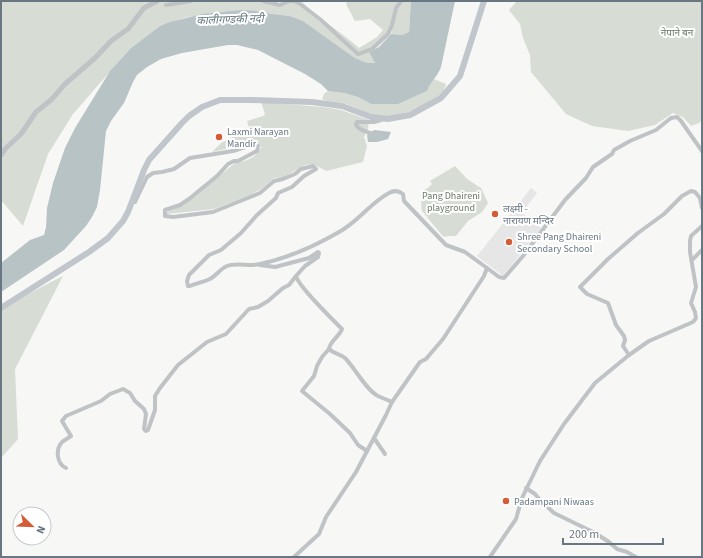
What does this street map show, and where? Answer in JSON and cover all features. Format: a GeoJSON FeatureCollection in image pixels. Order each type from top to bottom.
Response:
{"type":"FeatureCollection","features":[{"type":"Feature","properties":{"kind":"highway"},"geometry":{"type":"LineString","coordinates":[[1,308],[89,252],[108,238],[123,221],[133,201],[144,170],[155,152],[189,116],[202,107],[220,100],[312,102],[335,105],[371,118],[388,119],[410,115],[441,98],[460,76],[484,1]]}},
{"type":"Feature","properties":{"kind":"street"},"geometry":{"type":"LineString","coordinates":[[1,155],[6,148],[21,134],[36,112],[51,100],[65,84],[95,58],[111,41],[128,28],[144,8],[158,1]]}},
{"type":"Feature","properties":{"kind":"street"},"geometry":{"type":"LineString","coordinates":[[166,5],[191,1]]}},
{"type":"Feature","properties":{"kind":"street"},"geometry":{"type":"LineString","coordinates":[[264,1],[280,5],[288,1],[293,1],[321,20],[358,54],[372,49],[388,34],[392,26],[396,8],[401,1]]}},
{"type":"Feature","properties":{"kind":"street"},"geometry":{"type":"LineString","coordinates":[[133,201],[135,202],[147,177],[151,174],[174,169],[190,158],[219,154],[255,144],[258,146],[257,151],[238,161],[228,164],[217,176],[189,199],[180,205],[165,210],[164,216],[173,217],[213,212],[260,193],[274,181],[295,174],[304,168],[311,166],[316,168],[315,171],[304,176],[292,187],[278,193],[276,198],[228,245],[209,255],[187,278],[188,286],[211,278],[220,269],[234,264],[251,266],[260,265],[299,252],[344,230],[378,200],[394,191],[403,194],[404,200],[446,245],[465,252],[499,277],[504,278],[523,256],[565,200],[586,178],[593,168],[612,154],[614,150],[630,141],[656,130],[671,118],[677,117],[682,121],[702,151]]}},
{"type":"Feature","properties":{"kind":"street"},"geometry":{"type":"LineString","coordinates":[[377,135],[358,128],[356,125],[357,122],[374,122],[388,119]]}},
{"type":"Feature","properties":{"kind":"street"},"geometry":{"type":"LineString","coordinates":[[628,355],[623,346],[625,340],[624,336],[616,325],[608,303],[585,293],[580,287],[608,259],[638,233],[664,214],[682,196],[691,191],[695,192],[700,198],[702,208]]}},
{"type":"Feature","properties":{"kind":"street"},"geometry":{"type":"LineString","coordinates":[[490,557],[516,519],[526,488],[540,461],[570,415],[595,383],[628,355],[649,341],[691,323],[696,318],[691,303],[696,287],[690,252],[691,236],[702,226]]}},
{"type":"Feature","properties":{"kind":"street"},"geometry":{"type":"LineString","coordinates":[[692,260],[702,250]]}},
{"type":"Feature","properties":{"kind":"street"},"geometry":{"type":"LineString","coordinates":[[66,468],[61,465],[57,455],[62,443],[71,436],[62,421],[66,416],[101,401],[110,394],[123,389],[130,393],[135,401],[144,409],[146,414],[144,429],[146,431],[148,430],[155,410],[155,396],[178,365],[207,342],[226,334],[249,309],[258,307],[268,301],[283,288],[289,285],[305,266],[318,257],[319,253],[318,252],[309,258],[275,267],[260,265]]}},
{"type":"Feature","properties":{"kind":"street"},"geometry":{"type":"LineString","coordinates":[[294,557],[319,534],[326,516],[356,472],[389,411],[392,402],[420,362],[426,359],[443,339],[484,276],[487,268]]}},
{"type":"Feature","properties":{"kind":"street"},"geometry":{"type":"LineString","coordinates":[[296,276],[297,280],[342,329],[340,334],[331,343],[329,349],[322,356],[314,376],[302,391],[343,426],[358,445],[366,451]]}},
{"type":"Feature","properties":{"kind":"street"},"geometry":{"type":"LineString","coordinates":[[329,349],[344,357],[360,379],[374,394],[392,402]]}},
{"type":"Feature","properties":{"kind":"street"},"geometry":{"type":"LineString","coordinates":[[374,438],[385,454]]}},
{"type":"Feature","properties":{"kind":"street"},"geometry":{"type":"LineString","coordinates":[[526,488],[535,494],[554,513],[595,533],[609,542],[617,550],[627,552],[636,557]]}},
{"type":"Feature","properties":{"kind":"shaded area","name":"Shree Pang Dhaireni Secondary School"},"geometry":{"type":"Polygon","coordinates":[[[531,188],[537,193],[522,213],[541,228],[503,276],[477,256],[531,188]]]}},
{"type":"Feature","properties":{"kind":"green space"},"geometry":{"type":"Polygon","coordinates":[[[1,1],[181,1],[182,4],[195,1],[258,1],[278,6],[291,2],[298,5],[323,24],[357,55],[369,52],[375,63],[367,63],[355,58],[303,21],[290,16],[256,11],[222,13],[187,17],[160,26],[131,48],[73,114],[48,154],[23,226],[1,200],[1,1]]]}},
{"type":"Feature","properties":{"kind":"green space"},"geometry":{"type":"Polygon","coordinates":[[[295,1],[301,1],[315,14],[359,48],[377,37],[383,30],[370,19],[355,21],[346,1],[398,1],[390,27],[385,35],[379,42],[362,51],[357,51],[337,32],[295,1]]]}},
{"type":"Feature","properties":{"kind":"green space"},"geometry":{"type":"Polygon","coordinates":[[[402,1],[411,1],[409,32],[402,35],[391,34],[397,9],[402,1]]]}},
{"type":"Feature","properties":{"kind":"green space","name":"नेपाने बन"},"geometry":{"type":"Polygon","coordinates":[[[517,1],[702,1],[702,120],[691,126],[683,117],[673,113],[655,125],[628,131],[592,126],[566,114],[531,72],[530,55],[523,38],[520,24],[509,10],[517,1]]]}},
{"type":"Feature","properties":{"kind":"green space"},"geometry":{"type":"Polygon","coordinates":[[[434,79],[446,84],[443,93],[402,115],[393,117],[375,116],[346,104],[322,99],[324,94],[328,91],[358,97],[371,104],[397,104],[427,91],[430,83],[434,79]]]}},
{"type":"Feature","properties":{"kind":"green space"},"geometry":{"type":"Polygon","coordinates":[[[261,102],[341,110],[369,120],[368,129],[364,137],[367,146],[363,162],[326,171],[313,164],[305,165],[284,177],[274,178],[261,189],[252,194],[214,209],[167,214],[167,212],[183,205],[235,163],[247,160],[257,154],[261,147],[257,142],[212,152],[221,143],[249,128],[247,121],[265,114],[261,102]]]}},
{"type":"Feature","properties":{"kind":"green space","name":"Pang Dhaireni playground"},"geometry":{"type":"Polygon","coordinates":[[[455,166],[467,179],[481,188],[488,203],[482,212],[468,221],[456,236],[444,237],[422,211],[422,191],[432,184],[430,181],[455,166]]]}},
{"type":"Feature","properties":{"kind":"green space"},"geometry":{"type":"Polygon","coordinates":[[[63,276],[15,369],[18,439],[1,458],[1,311],[28,294],[63,276]]]}},
{"type":"Feature","properties":{"kind":"water","name":"कालीगण्डकी नदी"},"geometry":{"type":"Polygon","coordinates":[[[411,1],[455,1],[440,70],[427,91],[398,104],[371,104],[358,97],[328,91],[321,84],[305,74],[258,50],[237,45],[228,45],[182,53],[161,59],[147,67],[137,75],[124,103],[111,121],[106,131],[100,190],[97,207],[92,217],[86,226],[64,250],[1,292],[1,263],[30,240],[44,235],[47,208],[53,183],[65,148],[75,128],[110,71],[131,48],[160,26],[202,14],[242,10],[290,16],[303,21],[355,58],[367,63],[375,63],[369,52],[379,47],[391,34],[402,35],[409,32],[411,1]]]}},
{"type":"Feature","properties":{"kind":"water"},"geometry":{"type":"Polygon","coordinates":[[[374,130],[391,132],[388,139],[377,142],[368,142],[367,135],[374,130]]]}},
{"type":"Feature","properties":{"kind":"place","name":"Laxmi Narayan Mandir"},"geometry":{"type":"Point","coordinates":[219,137]}},
{"type":"Feature","properties":{"kind":"place","name":"लक्ष्मी - नारायण मन्दिर"},"geometry":{"type":"Point","coordinates":[495,214]}},
{"type":"Feature","properties":{"kind":"place","name":"Shree Pang Dhaireni Secondary School"},"geometry":{"type":"Point","coordinates":[509,242]}},
{"type":"Feature","properties":{"kind":"place","name":"Padampani Niwaas"},"geometry":{"type":"Point","coordinates":[506,501]}}]}
